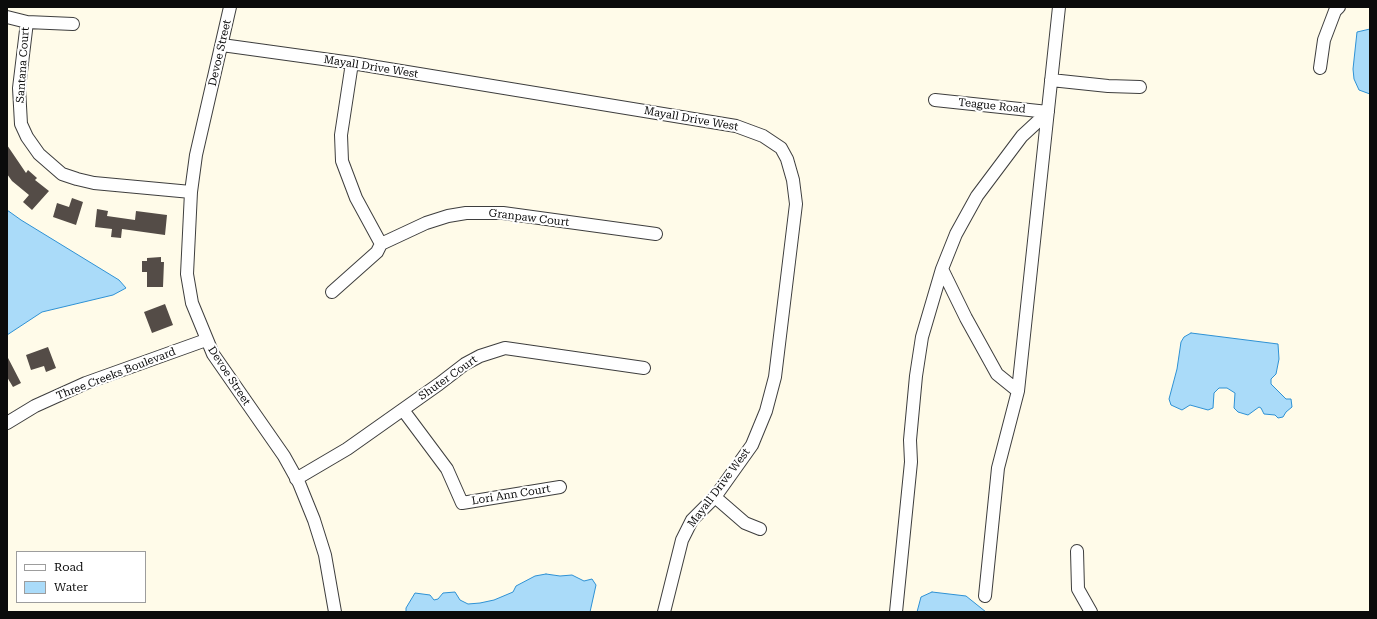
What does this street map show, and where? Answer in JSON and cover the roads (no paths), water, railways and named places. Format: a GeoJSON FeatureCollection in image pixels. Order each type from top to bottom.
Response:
{"type":"FeatureCollection","features":[{"type":"Feature","properties":{"kind":"street","name":"Devoe Street"},"geometry":{"type":"LineString","coordinates":[[230,7],[203,124],[191,192],[187,274],[192,303],[213,354],[284,456],[296,479],[314,520],[325,556],[335,612]]}},
{"type":"Feature","properties":{"kind":"street"},"geometry":{"type":"LineString","coordinates":[[985,596],[998,468],[1018,391],[1059,7]]}},
{"type":"Feature","properties":{"kind":"street"},"geometry":{"type":"LineString","coordinates":[[1320,68],[1324,40],[1335,11],[1339,7]]}},
{"type":"Feature","properties":{"kind":"street","name":"Santana Court"},"geometry":{"type":"LineString","coordinates":[[7,16],[27,22],[19,88],[21,124],[39,154],[62,174],[77,179],[94,183],[191,192]]}},
{"type":"Feature","properties":{"kind":"street"},"geometry":{"type":"LineString","coordinates":[[27,22],[73,24]]}},
{"type":"Feature","properties":{"kind":"street","name":"Mayall Drive West"},"geometry":{"type":"LineString","coordinates":[[222,45],[352,63],[736,126],[763,136],[780,148],[787,159],[793,180],[796,204],[776,377],[766,411],[752,445],[715,496],[692,520],[682,540],[664,612]]}},
{"type":"Feature","properties":{"kind":"street"},"geometry":{"type":"LineString","coordinates":[[352,63],[341,134],[342,161],[356,198],[381,244]]}},
{"type":"Feature","properties":{"kind":"street"},"geometry":{"type":"LineString","coordinates":[[1051,80],[1108,86],[1140,87]]}},
{"type":"Feature","properties":{"kind":"street","name":"Teague Road"},"geometry":{"type":"LineString","coordinates":[[935,100],[1048,112]]}},
{"type":"Feature","properties":{"kind":"street"},"geometry":{"type":"LineString","coordinates":[[896,612],[911,462],[910,440],[916,376],[922,337],[942,269],[956,234],[977,196],[1022,136],[1048,112]]}},
{"type":"Feature","properties":{"kind":"street","name":"Granpaw Court"},"geometry":{"type":"LineString","coordinates":[[332,292],[376,252],[381,244],[426,222],[466,213],[503,213],[656,234]]}},
{"type":"Feature","properties":{"kind":"street"},"geometry":{"type":"LineString","coordinates":[[942,269],[966,318],[997,374],[1018,391]]}},
{"type":"Feature","properties":{"kind":"street","name":"Three Creeks Boulevard"},"geometry":{"type":"LineString","coordinates":[[7,423],[35,406],[86,383],[206,340]]}},
{"type":"Feature","properties":{"kind":"street","name":"Shuter Court"},"geometry":{"type":"LineString","coordinates":[[296,479],[346,449],[403,410],[465,364],[480,356],[505,348],[644,368]]}},
{"type":"Feature","properties":{"kind":"street","name":"Lori Ann Court"},"geometry":{"type":"LineString","coordinates":[[403,410],[447,469],[462,503],[560,487]]}},
{"type":"Feature","properties":{"kind":"street"},"geometry":{"type":"LineString","coordinates":[[715,496],[744,523],[760,529]]}},
{"type":"Feature","properties":{"kind":"street"},"geometry":{"type":"LineString","coordinates":[[1077,551],[1078,589],[1091,612]]}},
{"type":"Feature","properties":{"kind":"water"},"geometry":{"type":"Polygon","coordinates":[[[1370,29],[1370,94],[1359,90],[1354,79],[1353,69],[1357,32],[1370,29]]]}},
{"type":"Feature","properties":{"kind":"water"},"geometry":{"type":"Polygon","coordinates":[[[7,210],[119,280],[126,288],[113,295],[42,312],[7,335],[7,210]]]}},
{"type":"Feature","properties":{"kind":"water"},"geometry":{"type":"Polygon","coordinates":[[[1191,333],[1278,344],[1279,359],[1276,374],[1271,379],[1271,384],[1286,399],[1291,399],[1292,407],[1283,417],[1278,418],[1275,415],[1264,414],[1259,407],[1248,415],[1238,412],[1234,408],[1235,393],[1227,388],[1219,388],[1214,393],[1213,408],[1208,410],[1190,405],[1182,410],[1171,405],[1169,399],[1177,369],[1181,342],[1184,337],[1191,333]]]}},
{"type":"Feature","properties":{"kind":"water"},"geometry":{"type":"Polygon","coordinates":[[[546,574],[560,576],[572,575],[584,581],[592,579],[596,585],[590,612],[406,612],[406,608],[415,593],[430,595],[434,600],[438,599],[443,593],[455,592],[460,600],[468,604],[480,603],[494,600],[513,592],[516,586],[535,576],[546,574]]]}},
{"type":"Feature","properties":{"kind":"water"},"geometry":{"type":"Polygon","coordinates":[[[932,592],[966,596],[986,612],[917,612],[921,597],[932,592]]]}}]}
